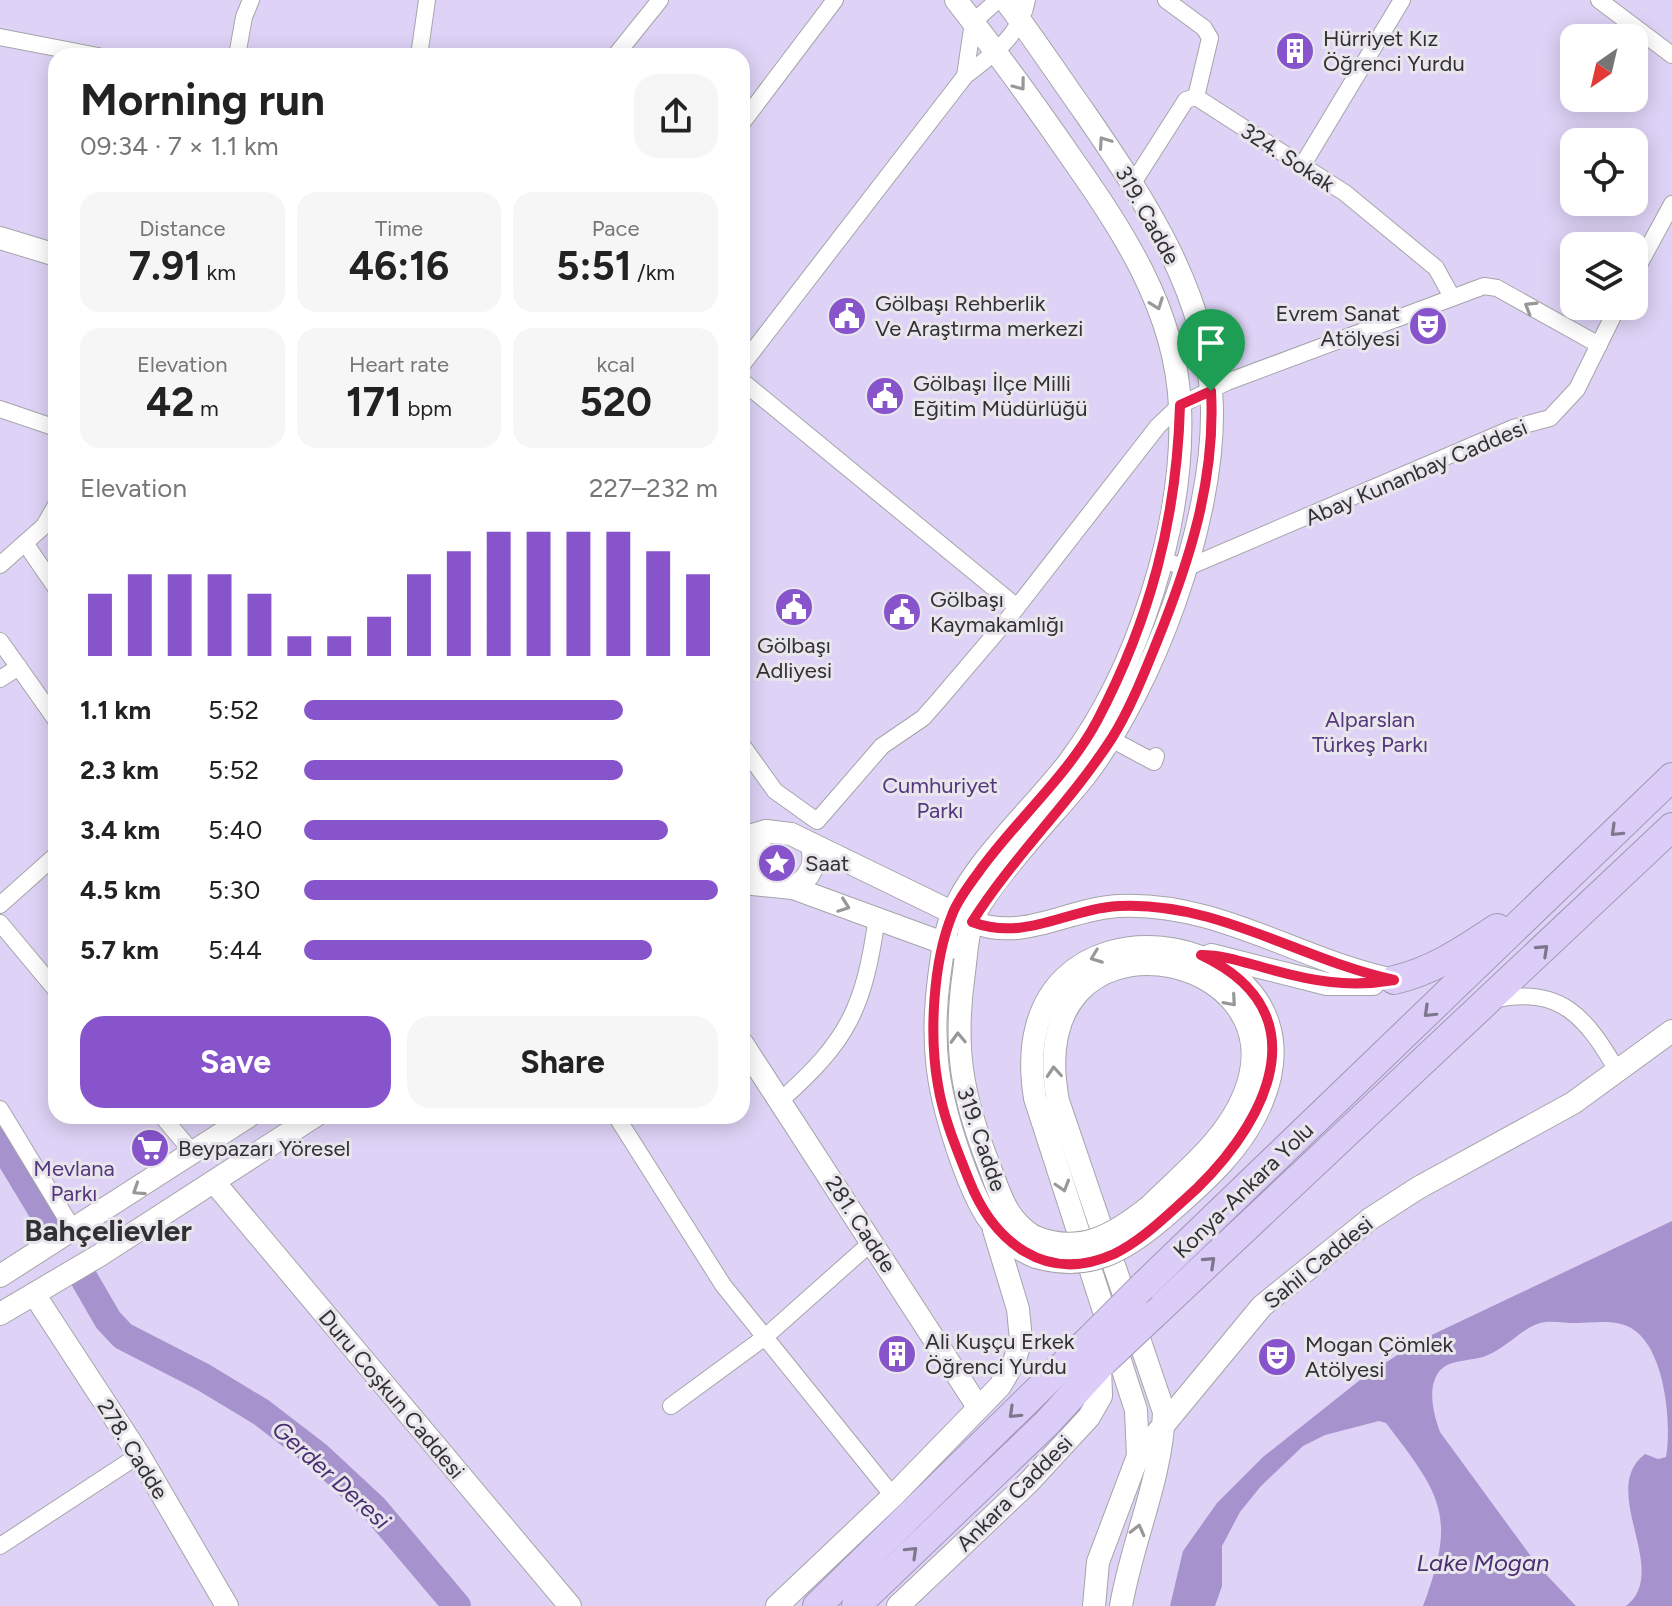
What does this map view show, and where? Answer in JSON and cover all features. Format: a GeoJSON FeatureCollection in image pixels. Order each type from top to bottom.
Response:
{"type":"FeatureCollection","features":[{"type":"Feature","properties":{"kind":"highway","name":"Konya-Ankara Yolu"},"geometry":{"type":"LineString","coordinates":[[817,1606],[1098,1355],[1142,1287],[1672,777]]}},
{"type":"Feature","properties":{"kind":"highway"},"geometry":{"type":"LineString","coordinates":[[856,1606],[1047,1423],[1098,1355],[1153,1315],[1672,827]]}},
{"type":"Feature","properties":{"kind":"highway"},"geometry":{"type":"LineString","coordinates":[[1394,980],[1416,975],[1447,961],[1555,891]]}},
{"type":"Feature","properties":{"kind":"street"},"geometry":{"type":"LineString","coordinates":[[238,48],[244,17],[251,0]]}},
{"type":"Feature","properties":{"kind":"street"},"geometry":{"type":"LineString","coordinates":[[420,48],[427,0]]}},
{"type":"Feature","properties":{"kind":"street"},"geometry":{"type":"LineString","coordinates":[[621,48],[660,0]]}},
{"type":"Feature","properties":{"kind":"street"},"geometry":{"type":"LineString","coordinates":[[750,112],[835,0]]}},
{"type":"Feature","properties":{"kind":"street","name":"319. Cadde"},"geometry":{"type":"LineString","coordinates":[[956,0],[1086,178],[1139,262],[1158,303],[1173,353],[1180,405],[1179,472],[1160,559],[1130,650],[1096,723],[1068,763],[979,872],[962,917],[967,951],[957,1025],[963,1091],[1009,1216],[1034,1246],[1067,1263],[1099,1260],[1127,1247],[1226,1126],[1244,1095],[1253,1061],[1249,1029],[1234,1002],[1221,990],[1182,968],[1145,963],[1099,974],[1076,992],[1061,1020],[1053,1066],[1067,1127],[1163,1418]]}},
{"type":"Feature","properties":{"kind":"street"},"geometry":{"type":"LineString","coordinates":[[965,76],[973,22],[998,0]]}},
{"type":"Feature","properties":{"kind":"street","name":"319. Cadde"},"geometry":{"type":"LineString","coordinates":[[978,1407],[1000,1386],[1014,1362],[1021,1340],[1018,1309],[994,1229],[976,1198],[938,1087],[934,1014],[943,945],[962,917],[996,885],[1111,739],[1135,696],[1186,568],[1207,471],[1211,391],[1203,347],[1183,281],[1163,235],[1133,183],[1005,0]]}},
{"type":"Feature","properties":{"kind":"street"},"geometry":{"type":"LineString","coordinates":[[750,355],[965,76],[996,52],[1022,23],[1027,0]]}},
{"type":"Feature","properties":{"kind":"street"},"geometry":{"type":"LineString","coordinates":[[1133,183],[1186,100],[1196,97],[1210,38],[1204,28],[1166,0]]}},
{"type":"Feature","properties":{"kind":"street"},"geometry":{"type":"LineString","coordinates":[[1302,166],[1402,0]]}},
{"type":"Feature","properties":{"kind":"street"},"geometry":{"type":"LineString","coordinates":[[1599,0],[1672,55]]}},
{"type":"Feature","properties":{"kind":"street"},"geometry":{"type":"LineString","coordinates":[[0,37],[57,48]]}},
{"type":"Feature","properties":{"kind":"street","name":"324. Sokak"},"geometry":{"type":"LineString","coordinates":[[1196,97],[1345,193],[1436,268],[1452,297]]}},
{"type":"Feature","properties":{"kind":"street"},"geometry":{"type":"LineString","coordinates":[[1648,248],[1672,204]]}},
{"type":"Feature","properties":{"kind":"street"},"geometry":{"type":"LineString","coordinates":[[0,238],[48,253]]}},
{"type":"Feature","properties":{"kind":"street"},"geometry":{"type":"LineString","coordinates":[[750,756],[775,791],[817,821],[882,746],[923,718],[1017,607],[1147,437],[1180,405],[1484,286],[1497,288],[1599,345]]}},
{"type":"Feature","properties":{"kind":"street","name":"Abay Kunanbay Caddesi"},"geometry":{"type":"LineString","coordinates":[[1186,568],[1513,428],[1550,418],[1577,389],[1611,320]]}},
{"type":"Feature","properties":{"kind":"street"},"geometry":{"type":"LineString","coordinates":[[750,388],[1017,607]]}},
{"type":"Feature","properties":{"kind":"street"},"geometry":{"type":"LineString","coordinates":[[0,409],[48,425]]}},
{"type":"Feature","properties":{"kind":"street"},"geometry":{"type":"LineString","coordinates":[[0,565],[48,519]]}},
{"type":"Feature","properties":{"kind":"street"},"geometry":{"type":"LineString","coordinates":[[25,543],[48,576]]}},
{"type":"Feature","properties":{"kind":"street"},"geometry":{"type":"LineString","coordinates":[[1160,559],[1186,568]]}},
{"type":"Feature","properties":{"kind":"street"},"geometry":{"type":"LineString","coordinates":[[0,641],[48,709]]}},
{"type":"Feature","properties":{"kind":"street"},"geometry":{"type":"LineString","coordinates":[[0,679],[19,667]]}},
{"type":"Feature","properties":{"kind":"street"},"geometry":{"type":"LineString","coordinates":[[1111,739],[1154,762],[1156,756]]}},
{"type":"Feature","properties":{"kind":"street"},"geometry":{"type":"LineString","coordinates":[[797,806],[777,832],[751,852],[752,883],[793,888],[877,917],[943,945],[967,951]]}},
{"type":"Feature","properties":{"kind":"street"},"geometry":{"type":"LineString","coordinates":[[750,837],[777,832],[811,844],[962,917],[1011,930],[1043,926],[1104,908],[1169,909],[1216,919],[1353,971],[1394,980]]}},
{"type":"Feature","properties":{"kind":"street"},"geometry":{"type":"LineString","coordinates":[[793,888],[810,874],[814,856],[811,844]]}},
{"type":"Feature","properties":{"kind":"street"},"geometry":{"type":"LineString","coordinates":[[0,905],[48,862]]}},
{"type":"Feature","properties":{"kind":"street"},"geometry":{"type":"LineString","coordinates":[[780,1101],[833,1051],[856,1012],[871,958],[877,917]]}},
{"type":"Feature","properties":{"kind":"street"},"geometry":{"type":"LineString","coordinates":[[0,923],[48,980]]}},
{"type":"Feature","properties":{"kind":"street","name":"319. Cadde"},"geometry":{"type":"LineString","coordinates":[[1138,1456],[1136,1410],[1040,1113],[1031,1062],[1045,1006],[1064,976],[1088,959],[1142,946],[1161,946],[1201,955],[1234,976],[1258,1003],[1268,1023],[1273,1062],[1264,1098],[1246,1133],[1213,1173],[1156,1213]]}},
{"type":"Feature","properties":{"kind":"street"},"geometry":{"type":"LineString","coordinates":[[1201,955],[1221,955],[1327,984],[1352,985],[1394,980]]}},
{"type":"Feature","properties":{"kind":"street"},"geometry":{"type":"LineString","coordinates":[[1488,1001],[1520,994],[1548,998],[1579,1015],[1618,1072]]}},
{"type":"Feature","properties":{"kind":"street","name":"Sahil Caddesi"},"geometry":{"type":"LineString","coordinates":[[1094,1606],[1098,1562],[1138,1456],[1163,1418],[1262,1306],[1348,1235],[1418,1188],[1573,1103],[1672,1031]]}},
{"type":"Feature","properties":{"kind":"street","name":"281. Cadde"},"geometry":{"type":"LineString","coordinates":[[750,1055],[978,1407]]}},
{"type":"Feature","properties":{"kind":"street"},"geometry":{"type":"LineString","coordinates":[[0,1109],[74,1231]]}},
{"type":"Feature","properties":{"kind":"street"},"geometry":{"type":"LineString","coordinates":[[169,1124],[193,1153]]}},
{"type":"Feature","properties":{"kind":"street"},"geometry":{"type":"LineString","coordinates":[[0,1276],[237,1124]]}},
{"type":"Feature","properties":{"kind":"street"},"geometry":{"type":"LineString","coordinates":[[0,1314],[214,1182],[299,1124]]}},
{"type":"Feature","properties":{"kind":"street"},"geometry":{"type":"LineString","coordinates":[[621,1124],[723,1285],[893,1496]]}},
{"type":"Feature","properties":{"kind":"street","name":"Duru Coşkun Caddesi"},"geometry":{"type":"LineString","coordinates":[[214,1182],[570,1606]]}},
{"type":"Feature","properties":{"kind":"street","name":"319. Cadde"},"geometry":{"type":"LineString","coordinates":[[994,1229],[1011,1245],[1034,1246]]}},
{"type":"Feature","properties":{"kind":"street"},"geometry":{"type":"LineString","coordinates":[[671,1406],[765,1337],[873,1241]]}},
{"type":"Feature","properties":{"kind":"street","name":"278. Cadde"},"geometry":{"type":"LineString","coordinates":[[34,1294],[139,1455],[227,1606]]}},
{"type":"Feature","properties":{"kind":"street","name":"Ankara Caddesi"},"geometry":{"type":"LineString","coordinates":[[898,1606],[1028,1483],[1089,1417],[1101,1396],[1098,1355]]}},
{"type":"Feature","properties":{"kind":"street"},"geometry":{"type":"LineString","coordinates":[[777,1606],[893,1496],[978,1407]]}},
{"type":"Feature","properties":{"kind":"street"},"geometry":{"type":"LineString","coordinates":[[1121,1606],[1140,1522],[1163,1443],[1163,1418]]}},
{"type":"Feature","properties":{"kind":"street"},"geometry":{"type":"LineString","coordinates":[[0,1546],[139,1455]]}},
{"type":"Feature","properties":{"kind":"green space"},"geometry":{"type":"Polygon","coordinates":[[[0,0],[1672,0],[1672,1606],[0,1606],[0,0]]]}},
{"type":"Feature","properties":{"kind":"water","name":"Lake Mogan"},"geometry":{"type":"Polygon","coordinates":[[[1672,1221],[1672,1606],[1626,1606],[1638,1591],[1642,1573],[1630,1509],[1628,1488],[1632,1469],[1645,1454],[1658,1459],[1666,1457],[1668,1442],[1664,1387],[1652,1351],[1643,1338],[1625,1325],[1611,1322],[1544,1322],[1534,1325],[1488,1355],[1442,1368],[1433,1387],[1433,1402],[1440,1432],[1538,1566],[1576,1606],[1423,1606],[1439,1550],[1441,1528],[1438,1508],[1420,1470],[1386,1423],[1379,1421],[1325,1435],[1303,1446],[1261,1486],[1240,1512],[1222,1546],[1222,1586],[1215,1606],[1170,1606],[1183,1551],[1217,1503],[1263,1457],[1365,1376],[1419,1341],[1672,1221]]]}},
{"type":"Feature","properties":{"kind":"waterway","name":"Gerder Deresi"},"geometry":{"type":"LineString","coordinates":[[0,1141],[55,1232]]}},
{"type":"Feature","properties":{"kind":"waterway","name":"Gerder Deresi"},"geometry":{"type":"LineString","coordinates":[[82,1275],[108,1320],[123,1336],[203,1377],[261,1412],[317,1455],[374,1508],[457,1606]]}},
{"type":"Feature","properties":{"kind":"place","name":"Hürriyet Kız Öğrenci Yurdu"},"geometry":{"type":"Point","coordinates":[1295,51]}},
{"type":"Feature","properties":{"kind":"place","name":"Gölbaşı Rehberlik Ve Araştırma merkezi"},"geometry":{"type":"Point","coordinates":[847,316]}},
{"type":"Feature","properties":{"kind":"place","name":"Evrem Sanat Atölyesi"},"geometry":{"type":"Point","coordinates":[1428,326]}},
{"type":"Feature","properties":{"kind":"place","name":"Gölbaşı İlçe Milli Eğitim Müdürlüğü"},"geometry":{"type":"Point","coordinates":[885,396]}},
{"type":"Feature","properties":{"kind":"place","name":"Gölbaşı Adliyesi"},"geometry":{"type":"Point","coordinates":[794,607]}},
{"type":"Feature","properties":{"kind":"place","name":"Gölbaşı Kaymakamlığı"},"geometry":{"type":"Point","coordinates":[902,612]}},
{"type":"Feature","properties":{"kind":"place","name":"Saat"},"geometry":{"type":"Point","coordinates":[777,863]}},
{"type":"Feature","properties":{"kind":"place","name":"Beypazarı Yöresel"},"geometry":{"type":"Point","coordinates":[150,1148]}},
{"type":"Feature","properties":{"kind":"place","name":"Ali Kuşçu Erkek Öğrenci Yurdu"},"geometry":{"type":"Point","coordinates":[897,1354]}},
{"type":"Feature","properties":{"kind":"place","name":"Mogan Çömlek Atölyesi"},"geometry":{"type":"Point","coordinates":[1277,1357]}},
{"type":"Feature","properties":{"kind":"district","name":"Bahçelievler"},"geometry":{"type":"Point","coordinates":[108,1231]}},
{"type":"Feature","properties":{"kind":"route"},"geometry":{"type":"LineString","coordinates":[[1211,391],[1207,471],[1200,517],[1186,568],[1135,696],[1086,775],[996,885],[972,922],[998,930],[1028,929],[1104,908],[1169,909],[1216,919],[1353,971],[1394,980],[1370,984],[1327,984],[1221,955],[1201,955],[1218,963],[1248,989],[1268,1023],[1273,1062],[1258,1111],[1246,1133],[1213,1173],[1140,1238],[1099,1260],[1081,1263],[1050,1261],[1020,1251],[994,1229],[976,1198],[949,1126],[938,1087],[934,1044],[934,1014],[943,945],[952,913],[979,872],[1068,763],[1096,723],[1130,650],[1170,528],[1179,472],[1180,405],[1211,391]]}},
{"type":"Feature","properties":{"kind":"park label","name":"Alparslan Türkeş Parkı"},"geometry":{"type":"Point","coordinates":[1370,732]}},
{"type":"Feature","properties":{"kind":"park label","name":"Cumhuriyet Parkı"},"geometry":{"type":"Point","coordinates":[940,798]}},
{"type":"Feature","properties":{"kind":"park label","name":"Mevlana Parkı"},"geometry":{"type":"Point","coordinates":[74,1180]}}]}
